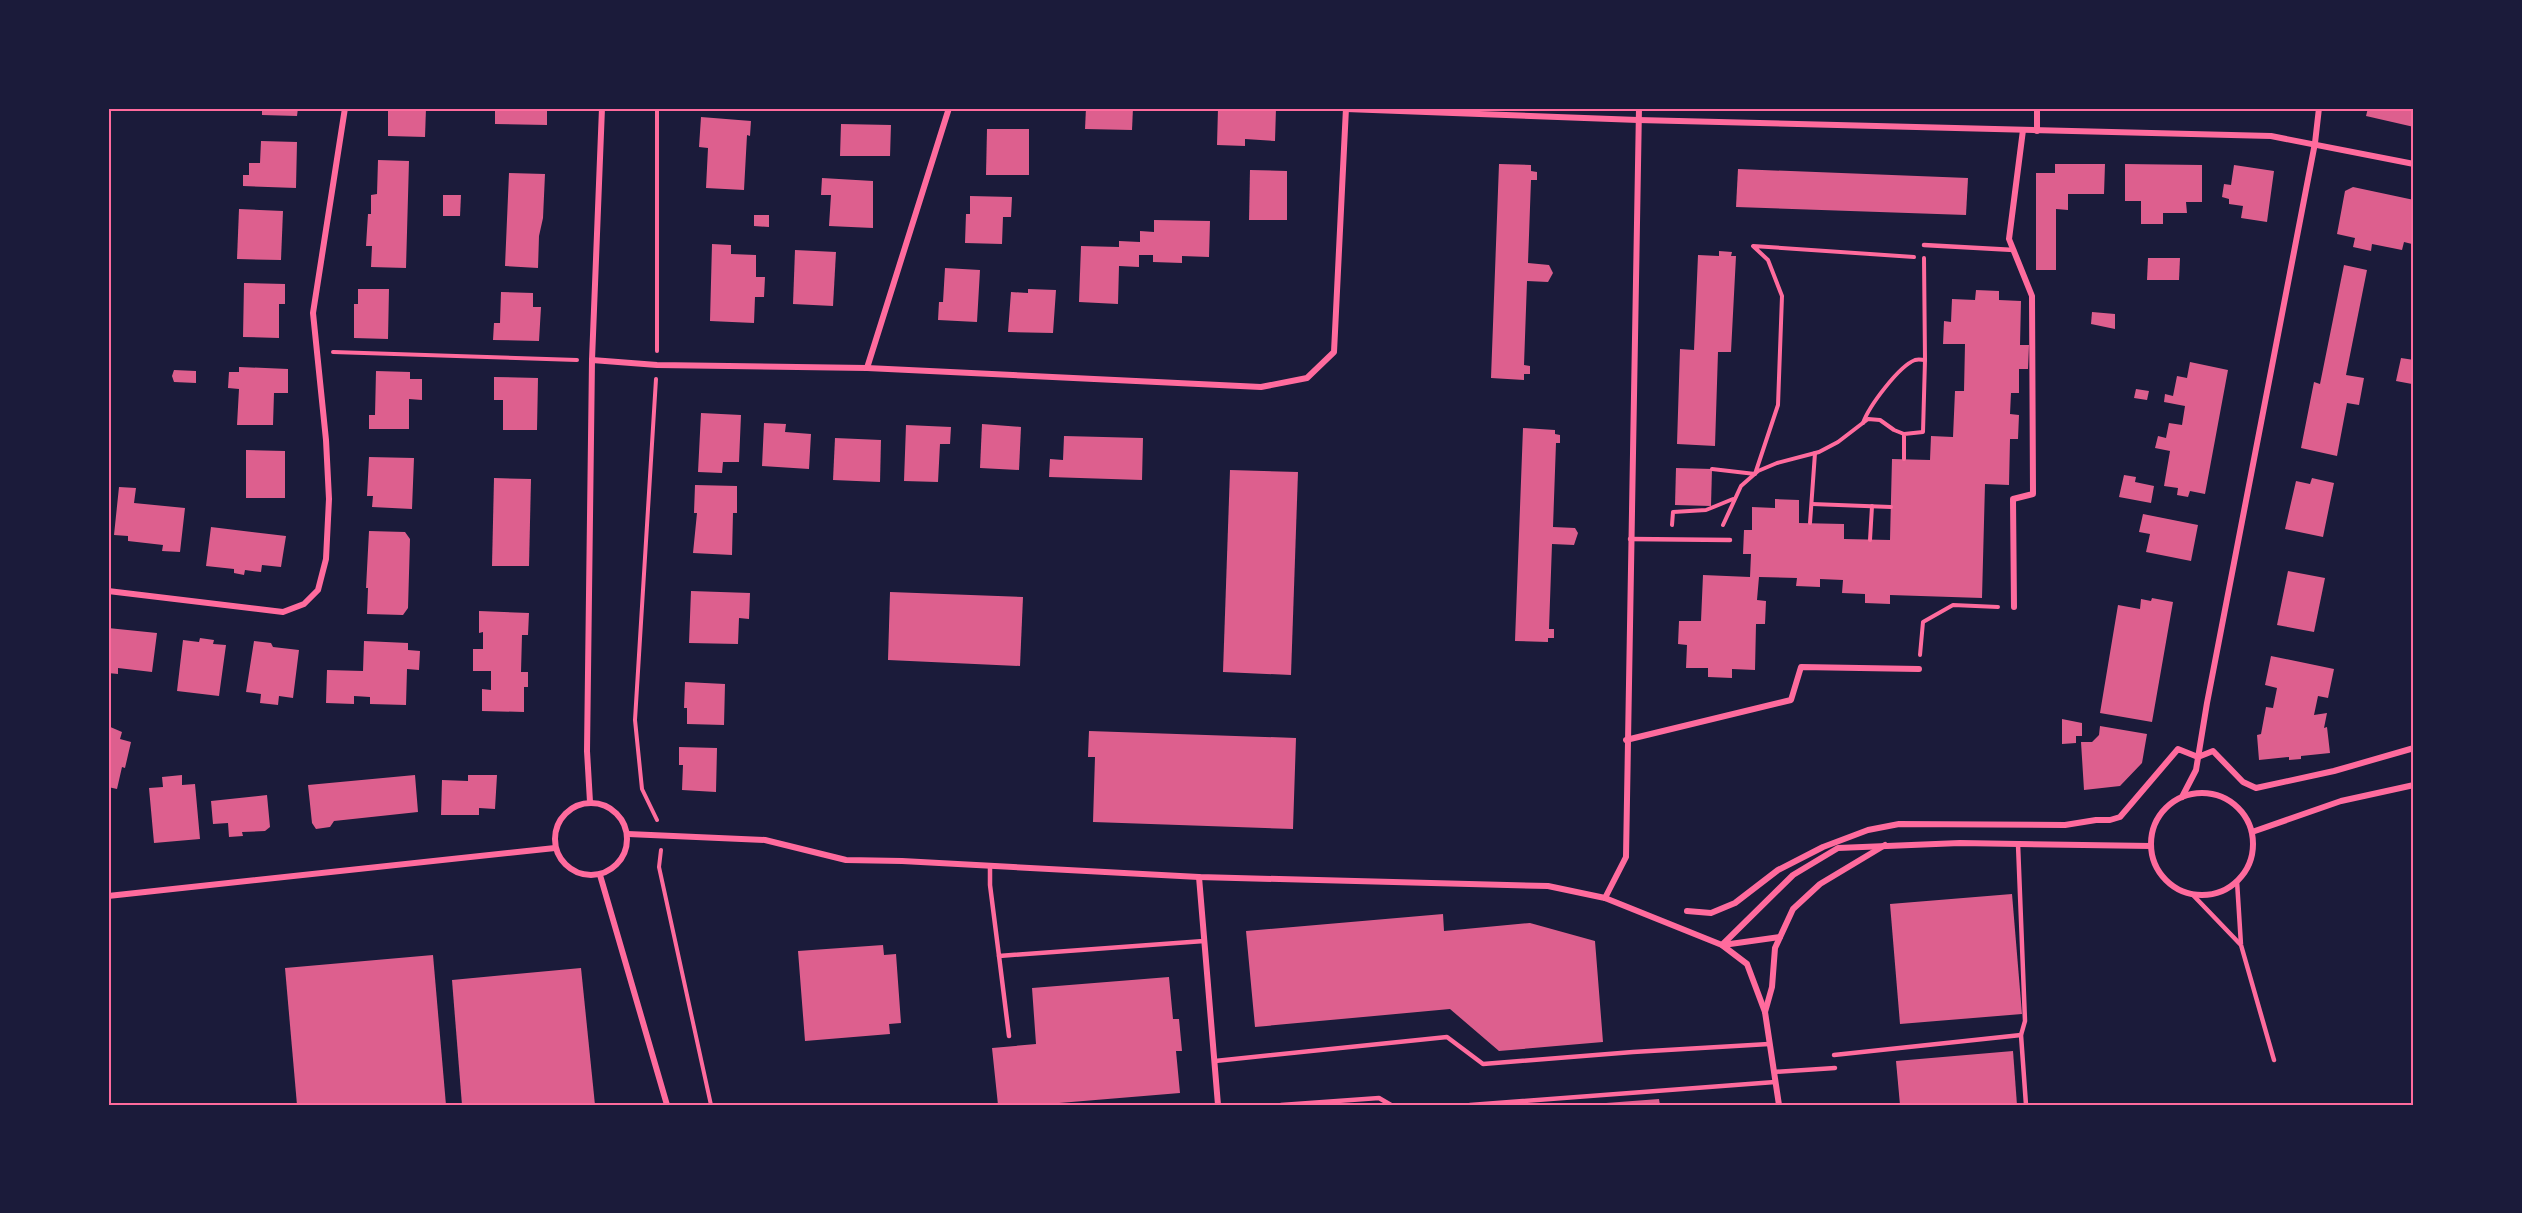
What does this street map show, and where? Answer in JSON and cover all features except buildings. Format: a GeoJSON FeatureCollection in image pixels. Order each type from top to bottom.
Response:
{"type":"FeatureCollection","features":[{"type":"Feature","properties":{"kind":"street"},"geometry":{"type":"LineString","coordinates":[[108,591],[283,612],[304,604],[318,590],[326,559],[329,498],[326,440],[313,313],[345,108]]}},
{"type":"Feature","properties":{"kind":"street"},"geometry":{"type":"LineString","coordinates":[[590,802],[587,752],[592,360],[602,108]]}},
{"type":"Feature","properties":{"kind":"street"},"geometry":{"type":"LineString","coordinates":[[867,368],[948,108]]}},
{"type":"Feature","properties":{"kind":"street"},"geometry":{"type":"LineString","coordinates":[[592,360],[657,365],[867,368],[1261,387],[1307,378],[1334,352],[1346,108],[1638,120],[2271,136],[2414,164]]}},
{"type":"Feature","properties":{"kind":"street"},"geometry":{"type":"LineString","coordinates":[[1605,898],[1626,857],[1626,740],[1639,108]]}},
{"type":"Feature","properties":{"kind":"street"},"geometry":{"type":"LineString","coordinates":[[2037,108],[2037,131]]}},
{"type":"Feature","properties":{"kind":"street"},"geometry":{"type":"LineString","coordinates":[[2182,797],[2191,781],[2198,757],[2315,143],[2319,108]]}},
{"type":"Feature","properties":{"kind":"street"},"geometry":{"type":"LineString","coordinates":[[2014,608],[2013,499],[2033,494],[2032,296],[2009,239],[2023,130]]}},
{"type":"Feature","properties":{"kind":"street"},"geometry":{"type":"LineString","coordinates":[[1626,740],[1791,700],[1801,667],[1919,669]]}},
{"type":"Feature","properties":{"kind":"street"},"geometry":{"type":"LineString","coordinates":[[1687,911],[1711,913],[1736,903],[1778,870],[1823,847],[1868,830],[1899,824],[2065,825],[2120,817],[2131,807],[2170,756],[2178,749],[2198,757],[2213,751],[2243,782],[2256,788],[2334,771],[2414,748]]}},
{"type":"Feature","properties":{"kind":"street"},"geometry":{"type":"LineString","coordinates":[[2252,832],[2342,801],[2414,785]]}},
{"type":"Feature","properties":{"kind":"street"},"geometry":{"type":"LineString","coordinates":[[2199,792],[2217,795],[2232,802],[2245,816],[2252,832],[2251,858],[2245,871],[2223,890],[2208,894],[2192,894],[2177,888],[2163,877],[2154,863],[2151,846],[2152,831],[2158,816],[2182,797],[2199,792]]}},
{"type":"Feature","properties":{"kind":"street"},"geometry":{"type":"LineString","coordinates":[[590,802],[608,806],[622,818],[628,834],[626,851],[618,864],[600,875],[582,875],[562,862],[555,848],[556,827],[568,810],[590,802]]}},
{"type":"Feature","properties":{"kind":"street"},"geometry":{"type":"LineString","coordinates":[[628,834],[765,840],[846,860],[1199,877],[1548,886],[1605,898],[1722,945],[1747,964],[1765,1012],[1779,1105]]}},
{"type":"Feature","properties":{"kind":"street"},"geometry":{"type":"LineString","coordinates":[[1722,945],[1793,875],[1838,848],[1885,845],[2018,844],[2151,846]]}},
{"type":"Feature","properties":{"kind":"street"},"geometry":{"type":"LineString","coordinates":[[1765,1012],[1772,987],[1775,948],[1793,909],[1820,884],[1885,845]]}},
{"type":"Feature","properties":{"kind":"street"},"geometry":{"type":"LineString","coordinates":[[108,896],[555,848]]}},
{"type":"Feature","properties":{"kind":"street"},"geometry":{"type":"LineString","coordinates":[[600,875],[667,1105]]}},
{"type":"Feature","properties":{"kind":"street"},"geometry":{"type":"LineString","coordinates":[[1199,877],[1218,1105]]}},
{"type":"Feature","properties":{"kind":"street"},"geometry":{"type":"LineString","coordinates":[[1722,945],[1780,938]]}},
{"type":"Feature","properties":{"kind":"lane"},"geometry":{"type":"LineString","coordinates":[[1924,245],[2014,250]]}},
{"type":"Feature","properties":{"kind":"lane"},"geometry":{"type":"LineString","coordinates":[[1630,539],[1730,540]]}},
{"type":"Feature","properties":{"kind":"lane"},"geometry":{"type":"LineString","coordinates":[[2018,844],[2025,1021],[2021,1035],[2026,1105]]}},
{"type":"Feature","properties":{"kind":"lane"},"geometry":{"type":"LineString","coordinates":[[990,867],[990,885],[1009,1036]]}},
{"type":"Feature","properties":{"kind":"lane"},"geometry":{"type":"LineString","coordinates":[[2236,881],[2241,945],[2274,1060]]}},
{"type":"Feature","properties":{"kind":"lane"},"geometry":{"type":"LineString","coordinates":[[2192,894],[2241,945]]}},
{"type":"Feature","properties":{"kind":"lane"},"geometry":{"type":"LineString","coordinates":[[999,956],[1204,941]]}},
{"type":"Feature","properties":{"kind":"lane"},"geometry":{"type":"LineString","coordinates":[[1834,1055],[2021,1035]]}},
{"type":"Feature","properties":{"kind":"lane"},"geometry":{"type":"LineString","coordinates":[[1215,1061],[1447,1037],[1483,1064],[1769,1044]]}},
{"type":"Feature","properties":{"kind":"lane"},"geometry":{"type":"LineString","coordinates":[[1774,1072],[1835,1068]]}},
{"type":"Feature","properties":{"kind":"lane"},"geometry":{"type":"LineString","coordinates":[[1470,1105],[1775,1082]]}},
{"type":"Feature","properties":{"kind":"lane"},"geometry":{"type":"LineString","coordinates":[[1281,1105],[1379,1098],[1391,1105]]}},
{"type":"Feature","properties":{"kind":"path"},"geometry":{"type":"LineString","coordinates":[[657,108],[657,365],[635,720],[642,789],[663,834],[659,867],[711,1105]]}},
{"type":"Feature","properties":{"kind":"path"},"geometry":{"type":"LineString","coordinates":[[1721,541],[1724,521],[1734,499],[1741,486],[1755,474],[1777,463],[1815,453],[1838,442],[1868,419],[1880,420],[1904,434],[1923,432],[1924,245]]}},
{"type":"Feature","properties":{"kind":"path"},"geometry":{"type":"LineString","coordinates":[[1755,474],[1778,405],[1782,296],[1768,260],[1753,246],[1924,257]]}},
{"type":"Feature","properties":{"kind":"path"},"geometry":{"type":"LineString","coordinates":[[317,352],[592,360]]}},
{"type":"Feature","properties":{"kind":"path"},"geometry":{"type":"LineString","coordinates":[[1863,423],[1867,412],[1893,378],[1915,360],[1925,360]]}},
{"type":"Feature","properties":{"kind":"path"},"geometry":{"type":"LineString","coordinates":[[1904,434],[1904,459]]}},
{"type":"Feature","properties":{"kind":"path"},"geometry":{"type":"LineString","coordinates":[[1810,523],[1815,453]]}},
{"type":"Feature","properties":{"kind":"path"},"geometry":{"type":"LineString","coordinates":[[1712,469],[1755,474]]}},
{"type":"Feature","properties":{"kind":"path"},"geometry":{"type":"LineString","coordinates":[[1672,539],[1673,512],[1706,510],[1734,499]]}},
{"type":"Feature","properties":{"kind":"path"},"geometry":{"type":"LineString","coordinates":[[1812,504],[1891,507]]}},
{"type":"Feature","properties":{"kind":"path"},"geometry":{"type":"LineString","coordinates":[[1870,540],[1872,506]]}},
{"type":"Feature","properties":{"kind":"path"},"geometry":{"type":"LineString","coordinates":[[1919,669],[1923,622],[1953,605],[2014,608]]}}]}
